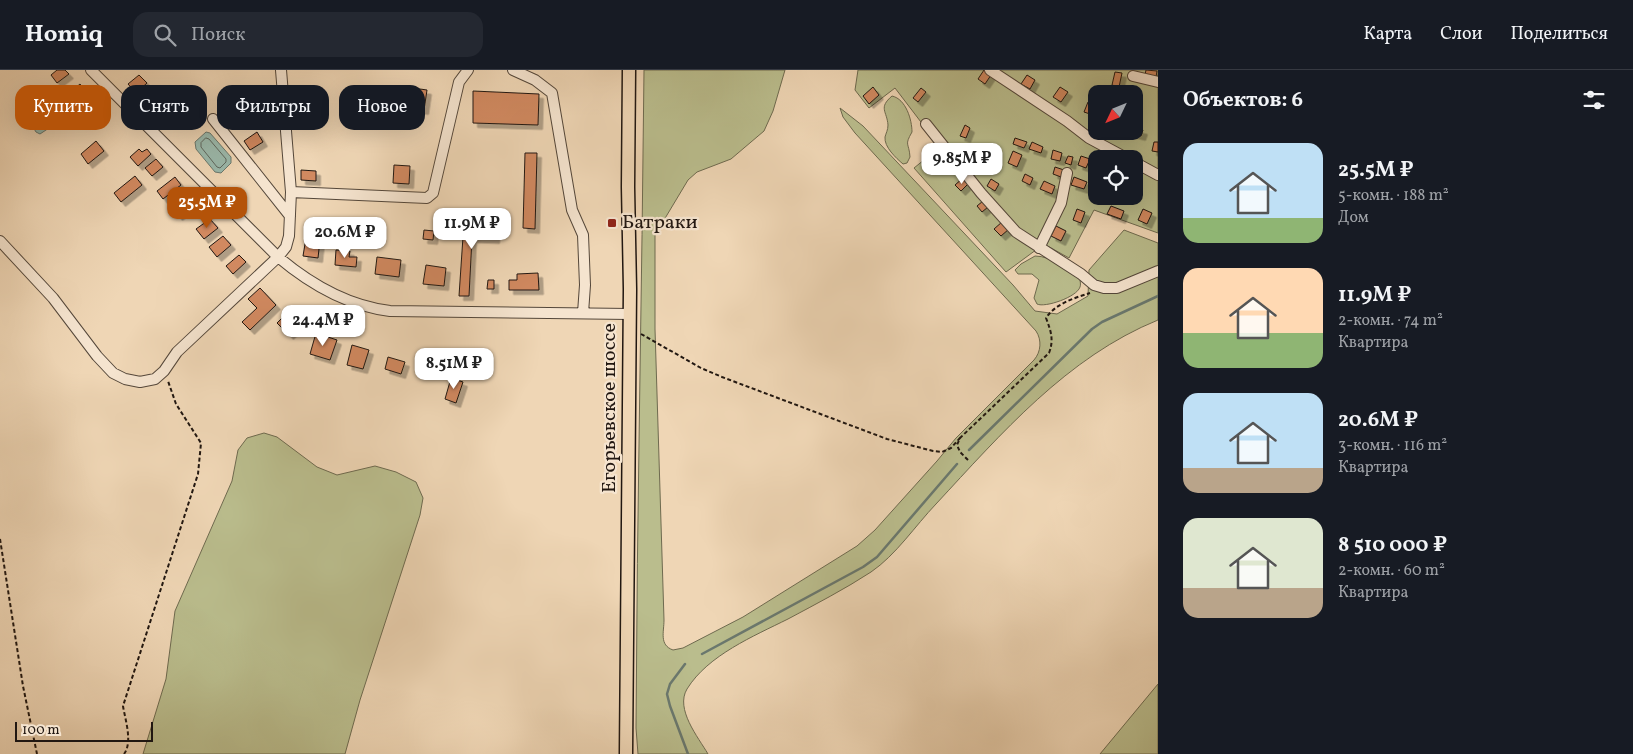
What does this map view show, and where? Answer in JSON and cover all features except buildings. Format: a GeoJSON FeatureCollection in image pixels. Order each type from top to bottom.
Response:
{"type":"FeatureCollection","features":[{"type":"Feature","properties":{"kind":"main road","name":"Егорьевское шоссе"},"geometry":{"type":"LineString","coordinates":[[628,751],[629,70]]}},
{"type":"Feature","properties":{"kind":"street"},"geometry":{"type":"LineString","coordinates":[[91,70],[278,257],[300,274],[346,300],[372,309],[390,311],[630,314]]}},
{"type":"Feature","properties":{"kind":"street"},"geometry":{"type":"LineString","coordinates":[[0,241],[53,298],[113,373],[125,379],[140,382],[155,379],[164,371],[177,352],[278,257],[286,247],[289,236],[291,192],[281,70]]}},
{"type":"Feature","properties":{"kind":"street"},"geometry":{"type":"LineString","coordinates":[[291,192],[427,198],[433,193],[459,82],[468,70]]}},
{"type":"Feature","properties":{"kind":"street"},"geometry":{"type":"LineString","coordinates":[[513,70],[535,80],[552,93],[572,210],[583,235],[585,285],[583,313]]}},
{"type":"Feature","properties":{"kind":"street"},"geometry":{"type":"LineString","coordinates":[[990,70],[1067,121],[1089,138],[1111,150]]}},
{"type":"Feature","properties":{"kind":"street"},"geometry":{"type":"LineString","coordinates":[[1133,76],[1158,82]]}},
{"type":"Feature","properties":{"kind":"street"},"geometry":{"type":"LineString","coordinates":[[213,119],[290,216]]}},
{"type":"Feature","properties":{"kind":"street"},"geometry":{"type":"LineString","coordinates":[[926,124],[981,193],[1016,232],[1081,274],[1094,285],[1104,288],[1117,288],[1158,271]]}},
{"type":"Feature","properties":{"kind":"street"},"geometry":{"type":"LineString","coordinates":[[1143,167],[1158,175]]}},
{"type":"Feature","properties":{"kind":"street"},"geometry":{"type":"LineString","coordinates":[[1039,248],[1061,203],[1067,174]]}},
{"type":"Feature","properties":{"kind":"path"},"geometry":{"type":"LineString","coordinates":[[630,328],[708,372],[887,439],[933,452],[942,452],[951,448],[1049,353],[1052,335],[1046,318],[1050,312],[1078,297],[1104,288]]}},
{"type":"Feature","properties":{"kind":"path"},"geometry":{"type":"LineString","coordinates":[[124,754],[128,749],[123,706],[198,474],[201,442],[176,404],[164,371]]}},
{"type":"Feature","properties":{"kind":"path"},"geometry":{"type":"LineString","coordinates":[[960,438],[957,445],[960,452],[968,460]]}},
{"type":"Feature","properties":{"kind":"path"},"geometry":{"type":"LineString","coordinates":[[0,539],[23,686],[37,754]]}},
{"type":"Feature","properties":{"kind":"green space"},"geometry":{"type":"Polygon","coordinates":[[[644,70],[785,70],[773,111],[764,131],[731,159],[697,172],[688,180],[655,235],[655,329],[663,638],[666,645],[673,650],[683,648],[743,617],[857,546],[875,530],[956,438],[1034,360],[1039,350],[1040,342],[1036,331],[855,133],[843,117],[840,108],[863,126],[1013,285],[1035,311],[1057,314],[1088,296],[1089,270],[1124,230],[1158,243],[1158,320],[1125,336],[1094,355],[1037,400],[985,451],[897,549],[871,572],[719,656],[696,677],[687,689],[684,705],[689,723],[708,754],[638,754],[636,728],[644,70]]]}},
{"type":"Feature","properties":{"kind":"green space"},"geometry":{"type":"Polygon","coordinates":[[[858,70],[1158,70],[1158,233],[1094,210],[1069,258],[1044,244],[1006,272],[914,168],[940,147],[895,88],[869,108],[855,90],[858,70]]]}},
{"type":"Feature","properties":{"kind":"green space"},"geometry":{"type":"Polygon","coordinates":[[[892,96],[901,101],[911,122],[912,132],[908,142],[910,157],[907,163],[903,164],[891,152],[885,141],[888,125],[884,107],[892,96]]]}},
{"type":"Feature","properties":{"kind":"green space"},"geometry":{"type":"Polygon","coordinates":[[[1035,256],[1053,261],[1080,279],[1078,291],[1060,301],[1041,305],[1037,304],[1034,298],[1039,280],[1032,274],[1018,274],[1015,270],[1035,256]]]}},
{"type":"Feature","properties":{"kind":"green space"},"geometry":{"type":"Polygon","coordinates":[[[264,433],[277,437],[317,467],[337,475],[375,466],[396,472],[416,482],[423,498],[420,515],[360,700],[345,754],[143,754],[166,679],[175,611],[232,481],[238,450],[247,438],[264,433]]]}},
{"type":"Feature","properties":{"kind":"green space"},"geometry":{"type":"Polygon","coordinates":[[[1158,684],[1158,754],[1100,754],[1158,684]]]}},
{"type":"Feature","properties":{"kind":"water"},"geometry":{"type":"Polygon","coordinates":[[[35,130],[46,130],[40,134],[35,130]]]}},
{"type":"Feature","properties":{"kind":"water"},"geometry":{"type":"Polygon","coordinates":[[[206,132],[210,133],[231,157],[231,163],[221,173],[215,172],[196,149],[195,142],[206,132]]]}},
{"type":"Feature","properties":{"kind":"waterway"},"geometry":{"type":"LineString","coordinates":[[969,450],[1092,329],[1102,322],[1158,296]]}},
{"type":"Feature","properties":{"kind":"waterway"},"geometry":{"type":"LineString","coordinates":[[702,654],[863,567],[877,557],[957,464]]}},
{"type":"Feature","properties":{"kind":"waterway"},"geometry":{"type":"LineString","coordinates":[[685,664],[670,684],[667,694],[688,754]]}},
{"type":"Feature","properties":{"kind":"place","name":"Батраки"},"geometry":{"type":"Point","coordinates":[612,223]}}]}
